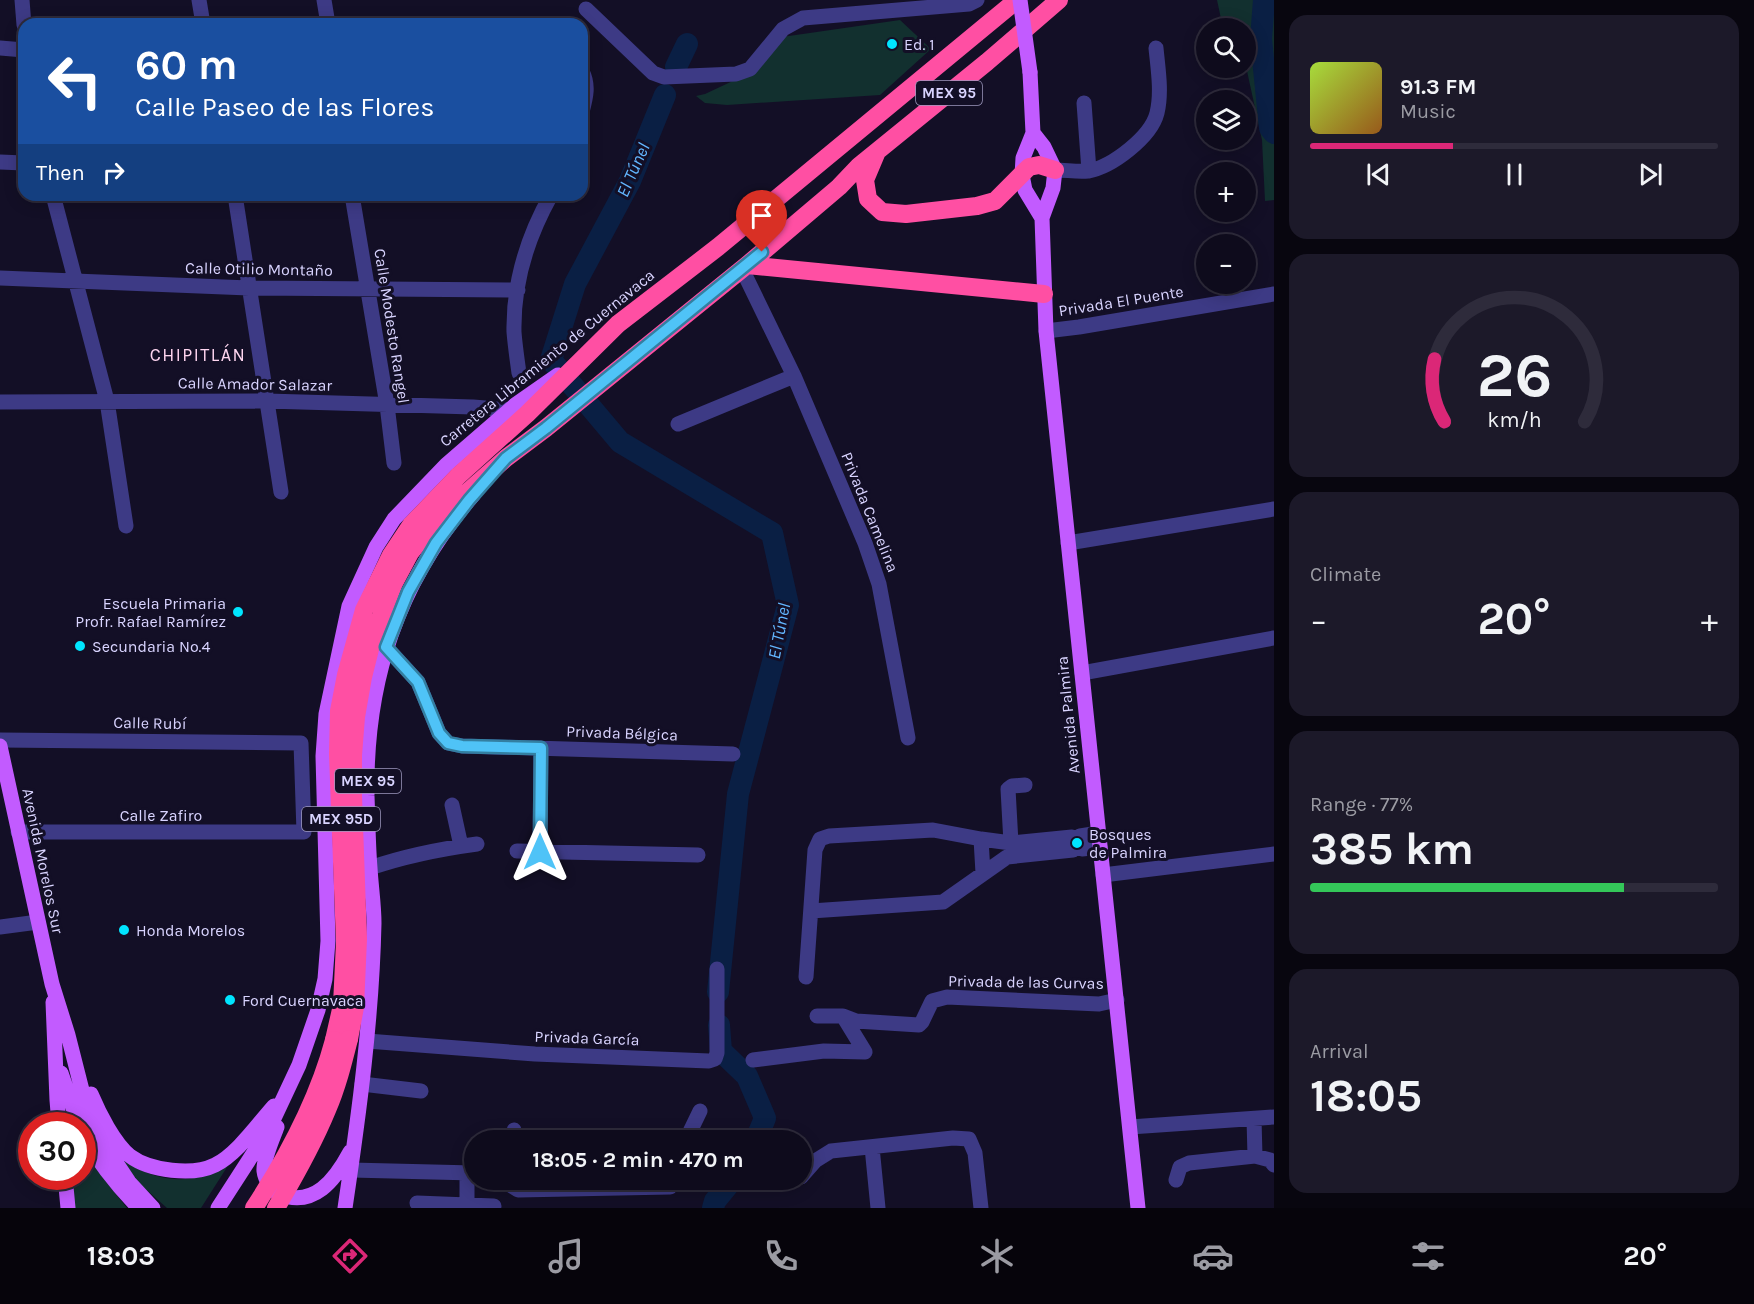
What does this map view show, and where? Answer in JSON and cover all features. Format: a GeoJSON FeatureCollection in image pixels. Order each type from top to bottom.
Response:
{"type":"FeatureCollection","features":[{"type":"Feature","properties":{"kind":"highway","name":"Carretera Libramiento de Cuernavaca"},"geometry":{"type":"LineString","coordinates":[[581,359],[618,324],[698,262],[1019,0]]}},
{"type":"Feature","properties":{"kind":"highway","name":"MEX 95"},"geometry":{"type":"LineString","coordinates":[[506,458],[744,267],[1059,0]]}},
{"type":"Feature","properties":{"kind":"highway"},"geometry":{"type":"LineString","coordinates":[[877,153],[865,180],[868,199],[882,212],[906,213],[977,206],[995,201],[1029,167],[1034,165],[1055,170]]}},
{"type":"Feature","properties":{"kind":"highway"},"geometry":{"type":"LineString","coordinates":[[744,267],[1044,294]]}},
{"type":"Feature","properties":{"kind":"highway","name":"MEX 95D"},"geometry":{"type":"LineString","coordinates":[[276,1208],[328,1109],[340,1072],[355,1007],[345,906],[338,754],[339,711],[346,675],[364,610],[391,555],[411,525],[517,410],[581,359]]}},
{"type":"Feature","properties":{"kind":"highway","name":"MEX 95D"},"geometry":{"type":"LineString","coordinates":[[254,1208],[277,1172],[315,1097],[325,1070],[342,1005],[358,906],[352,795],[353,754],[359,697],[373,637],[394,583],[419,540],[436,520],[506,458]]}},
{"type":"Feature","properties":{"kind":"main road"},"geometry":{"type":"LineString","coordinates":[[1019,0],[1030,72],[1033,133],[1023,158],[1022,175]]}},
{"type":"Feature","properties":{"kind":"main road"},"geometry":{"type":"LineString","coordinates":[[1033,133],[1044,147],[1055,170]]}},
{"type":"Feature","properties":{"kind":"main road","name":"Avenida Palmira"},"geometry":{"type":"LineString","coordinates":[[1055,170],[1053,188],[1042,218],[1046,331],[1138,1208]]}},
{"type":"Feature","properties":{"kind":"main road","name":"Avenida Palmira"},"geometry":{"type":"LineString","coordinates":[[1022,175],[1025,190],[1042,218]]}},
{"type":"Feature","properties":{"kind":"main road","name":"Carretera Libramiento de Cuernavaca"},"geometry":{"type":"LineString","coordinates":[[218,1208],[269,1129],[286,1093],[299,1065],[318,1010],[325,979],[328,941],[323,756],[326,714],[349,606],[376,547],[394,519],[446,465],[517,410]]}},
{"type":"Feature","properties":{"kind":"main road","name":"MEX 95"},"geometry":{"type":"LineString","coordinates":[[345,1208],[367,1041],[374,921],[367,794],[368,752],[378,681],[386,647],[408,592],[436,543],[469,500],[506,458]]}},
{"type":"Feature","properties":{"kind":"main road","name":"Avenida Morelos Sur"},"geometry":{"type":"LineString","coordinates":[[0,746],[52,984]]}},
{"type":"Feature","properties":{"kind":"main road"},"geometry":{"type":"LineString","coordinates":[[52,984],[68,1035],[82,1094],[94,1127],[114,1163],[153,1208]]}},
{"type":"Feature","properties":{"kind":"main road"},"geometry":{"type":"LineString","coordinates":[[52,984],[58,1112]]}},
{"type":"Feature","properties":{"kind":"main road"},"geometry":{"type":"LineString","coordinates":[[68,1035],[94,1099],[110,1130],[130,1156],[156,1167],[185,1172],[214,1166],[230,1155],[286,1093]]}},
{"type":"Feature","properties":{"kind":"main road"},"geometry":{"type":"LineString","coordinates":[[56,1059],[74,1112]]}},
{"type":"Feature","properties":{"kind":"main road"},"geometry":{"type":"LineString","coordinates":[[299,1065],[264,1171],[268,1183],[276,1192],[302,1200]]}},
{"type":"Feature","properties":{"kind":"main road"},"geometry":{"type":"LineString","coordinates":[[266,1208],[316,1195],[343,1165],[355,1142]]}},
{"type":"Feature","properties":{"kind":"main road"},"geometry":{"type":"LineString","coordinates":[[96,1156],[123,1192],[139,1208]]}},
{"type":"Feature","properties":{"kind":"main road"},"geometry":{"type":"LineString","coordinates":[[66,1190],[68,1208]]}},
{"type":"Feature","properties":{"kind":"street"},"geometry":{"type":"LineString","coordinates":[[22,0],[23,18]]}},
{"type":"Feature","properties":{"kind":"street"},"geometry":{"type":"LineString","coordinates":[[199,0],[202,18]]}},
{"type":"Feature","properties":{"kind":"street"},"geometry":{"type":"LineString","coordinates":[[324,0],[327,18]]}},
{"type":"Feature","properties":{"kind":"street"},"geometry":{"type":"LineString","coordinates":[[586,9],[654,73],[664,77],[736,74],[750,69],[783,28],[803,18],[969,4],[977,0]]}},
{"type":"Feature","properties":{"kind":"street"},"geometry":{"type":"LineString","coordinates":[[0,48],[18,50]]}},
{"type":"Feature","properties":{"kind":"street"},"geometry":{"type":"LineString","coordinates":[[1055,170],[1089,171],[1118,158],[1149,132],[1157,114],[1160,91],[1156,48]]}},
{"type":"Feature","properties":{"kind":"street"},"geometry":{"type":"LineString","coordinates":[[1084,103],[1089,171]]}},
{"type":"Feature","properties":{"kind":"street"},"geometry":{"type":"LineString","coordinates":[[0,162],[18,163]]}},
{"type":"Feature","properties":{"kind":"street"},"geometry":{"type":"LineString","coordinates":[[55,201],[107,401],[126,526]]}},
{"type":"Feature","properties":{"kind":"street"},"geometry":{"type":"LineString","coordinates":[[236,201],[281,492]]}},
{"type":"Feature","properties":{"kind":"street","name":"Calle Modesto Rangel"},"geometry":{"type":"LineString","coordinates":[[353,201],[387,405],[394,463]]}},
{"type":"Feature","properties":{"kind":"street"},"geometry":{"type":"LineString","coordinates":[[519,373],[514,330],[518,290],[525,250],[548,201]]}},
{"type":"Feature","properties":{"kind":"street","name":"Privada Camelina"},"geometry":{"type":"LineString","coordinates":[[744,267],[794,376],[865,543],[879,584],[908,738]]}},
{"type":"Feature","properties":{"kind":"street","name":"Calle Otilio Montaño"},"geometry":{"type":"LineString","coordinates":[[0,278],[249,288],[518,290]]}},
{"type":"Feature","properties":{"kind":"street","name":"Privada El Puente"},"geometry":{"type":"LineString","coordinates":[[1046,331],[1274,294]]}},
{"type":"Feature","properties":{"kind":"street"},"geometry":{"type":"LineString","coordinates":[[678,424],[794,376]]}},
{"type":"Feature","properties":{"kind":"street","name":"Calle Amador Salazar"},"geometry":{"type":"LineString","coordinates":[[0,402],[267,401],[517,410]]}},
{"type":"Feature","properties":{"kind":"street"},"geometry":{"type":"LineString","coordinates":[[1068,543],[1274,509]]}},
{"type":"Feature","properties":{"kind":"street"},"geometry":{"type":"LineString","coordinates":[[1082,673],[1274,638]]}},
{"type":"Feature","properties":{"kind":"street","name":"Privada Bélgica"},"geometry":{"type":"LineString","coordinates":[[386,647],[418,682],[439,733],[448,743],[462,746],[733,754]]}},
{"type":"Feature","properties":{"kind":"street","name":"Calle Rubí"},"geometry":{"type":"LineString","coordinates":[[0,740],[301,743],[304,832]]}},
{"type":"Feature","properties":{"kind":"street"},"geometry":{"type":"LineString","coordinates":[[540,852],[541,748]]}},
{"type":"Feature","properties":{"kind":"street"},"geometry":{"type":"LineString","coordinates":[[1011,843],[1008,789],[1012,786],[1024,785]]}},
{"type":"Feature","properties":{"kind":"street"},"geometry":{"type":"LineString","coordinates":[[452,805],[461,846]]}},
{"type":"Feature","properties":{"kind":"street"},"geometry":{"type":"LineString","coordinates":[[806,977],[815,850],[820,839],[830,836],[933,830],[1011,843],[1077,843]]}},
{"type":"Feature","properties":{"kind":"street","name":"Calle Zafiro"},"geometry":{"type":"LineString","coordinates":[[18,832],[304,832]]}},
{"type":"Feature","properties":{"kind":"street"},"geometry":{"type":"LineString","coordinates":[[981,839],[983,873]]}},
{"type":"Feature","properties":{"kind":"street"},"geometry":{"type":"LineString","coordinates":[[811,911],[943,902],[1007,857],[1099,840]]}},
{"type":"Feature","properties":{"kind":"street"},"geometry":{"type":"LineString","coordinates":[[370,868],[421,853],[477,844]]}},
{"type":"Feature","properties":{"kind":"street"},"geometry":{"type":"LineString","coordinates":[[517,851],[698,855]]}},
{"type":"Feature","properties":{"kind":"street"},"geometry":{"type":"LineString","coordinates":[[1103,875],[1274,854]]}},
{"type":"Feature","properties":{"kind":"street"},"geometry":{"type":"LineString","coordinates":[[0,927],[38,922]]}},
{"type":"Feature","properties":{"kind":"street","name":"Privada García"},"geometry":{"type":"LineString","coordinates":[[367,1041],[535,1054],[709,1061],[715,1059],[717,1053],[717,969]]}},
{"type":"Feature","properties":{"kind":"street","name":"Privada de las Curvas"},"geometry":{"type":"LineString","coordinates":[[817,1016],[843,1016],[856,1022],[919,1024],[932,1001],[947,998],[1099,1004],[1116,1000]]}},
{"type":"Feature","properties":{"kind":"street"},"geometry":{"type":"LineString","coordinates":[[753,1060],[824,1052],[865,1052],[843,1016]]}},
{"type":"Feature","properties":{"kind":"street"},"geometry":{"type":"LineString","coordinates":[[362,1084],[421,1091]]}},
{"type":"Feature","properties":{"kind":"street"},"geometry":{"type":"LineString","coordinates":[[691,1130],[700,1111]]}},
{"type":"Feature","properties":{"kind":"street"},"geometry":{"type":"LineString","coordinates":[[1130,1127],[1274,1118]]}},
{"type":"Feature","properties":{"kind":"street"},"geometry":{"type":"LineString","coordinates":[[1254,1119],[1255,1156]]}},
{"type":"Feature","properties":{"kind":"street"},"geometry":{"type":"LineString","coordinates":[[812,1164],[831,1151],[952,1138],[969,1139],[975,1153],[981,1208]]}},
{"type":"Feature","properties":{"kind":"street"},"geometry":{"type":"LineString","coordinates":[[872,1147],[878,1208]]}},
{"type":"Feature","properties":{"kind":"street"},"geometry":{"type":"LineString","coordinates":[[1176,1180],[1180,1167],[1189,1162],[1255,1156],[1270,1160],[1274,1165]]}},
{"type":"Feature","properties":{"kind":"street"},"geometry":{"type":"LineString","coordinates":[[351,1170],[464,1173]]}},
{"type":"Feature","properties":{"kind":"street"},"geometry":{"type":"LineString","coordinates":[[467,1206],[469,1190]]}},
{"type":"Feature","properties":{"kind":"street"},"geometry":{"type":"LineString","coordinates":[[417,1203],[494,1206]]}},
{"type":"Feature","properties":{"kind":"green space"},"geometry":{"type":"Polygon","coordinates":[[[1217,0],[1274,0],[1274,200],[1265,201],[1262,140],[1256,112],[1256,90],[1251,90],[1249,78],[1256,78],[1256,18],[1221,18],[1217,0]]]}},
{"type":"Feature","properties":{"kind":"green space"},"geometry":{"type":"Polygon","coordinates":[[[900,20],[931,49],[880,95],[727,105],[705,103],[696,96],[752,72],[782,37],[900,20]]]}},
{"type":"Feature","properties":{"kind":"green space"},"geometry":{"type":"Polygon","coordinates":[[[120,1158],[147,1173],[173,1179],[200,1176],[229,1164],[201,1208],[167,1208],[141,1185],[120,1158]]]}},
{"type":"Feature","properties":{"kind":"green space"},"geometry":{"type":"Polygon","coordinates":[[[96,1166],[127,1208],[74,1208],[74,1190],[96,1190],[96,1166]]]}},
{"type":"Feature","properties":{"kind":"waterway"},"geometry":{"type":"LineString","coordinates":[[1264,0],[1261,39],[1270,128],[1274,133]]}},
{"type":"Feature","properties":{"kind":"waterway","name":"El Túnel"},"geometry":{"type":"LineString","coordinates":[[676,67],[687,44]]}},
{"type":"Feature","properties":{"kind":"waterway","name":"El Túnel"},"geometry":{"type":"LineString","coordinates":[[665,95],[630,181],[575,284],[551,360],[620,442],[772,533],[788,605],[738,794],[718,992]]}},
{"type":"Feature","properties":{"kind":"waterway","name":"El Túnel"},"geometry":{"type":"LineString","coordinates":[[719,1025],[721,1051],[747,1076],[765,1118],[760,1130]]}},
{"type":"Feature","properties":{"kind":"waterway","name":"El Túnel"},"geometry":{"type":"LineString","coordinates":[[713,1208],[715,1201],[724,1190]]}},
{"type":"Feature","properties":{"kind":"place","name":"Ed. 1"},"geometry":{"type":"Point","coordinates":[892,44]}},
{"type":"Feature","properties":{"kind":"place","name":"Escuela Primaria Profr. Rafael Ramírez"},"geometry":{"type":"Point","coordinates":[238,612]}},
{"type":"Feature","properties":{"kind":"place","name":"Secundaria No.4"},"geometry":{"type":"Point","coordinates":[80,646]}},
{"type":"Feature","properties":{"kind":"place","name":"Bosques de Palmira"},"geometry":{"type":"Point","coordinates":[1077,843]}},
{"type":"Feature","properties":{"kind":"place","name":"Honda Morelos"},"geometry":{"type":"Point","coordinates":[124,930]}},
{"type":"Feature","properties":{"kind":"place","name":"Ford Cuernavaca"},"geometry":{"type":"Point","coordinates":[230,1000]}},
{"type":"Feature","properties":{"kind":"district","name":"CHIPITLÁN"},"geometry":{"type":"Point","coordinates":[198,355]}},
{"type":"Feature","properties":{"kind":"route"},"geometry":{"type":"LineString","coordinates":[[540,852],[541,748],[462,746],[448,743],[439,733],[418,682],[386,647],[408,592],[436,543],[469,500],[506,458],[762,252]]}}]}
